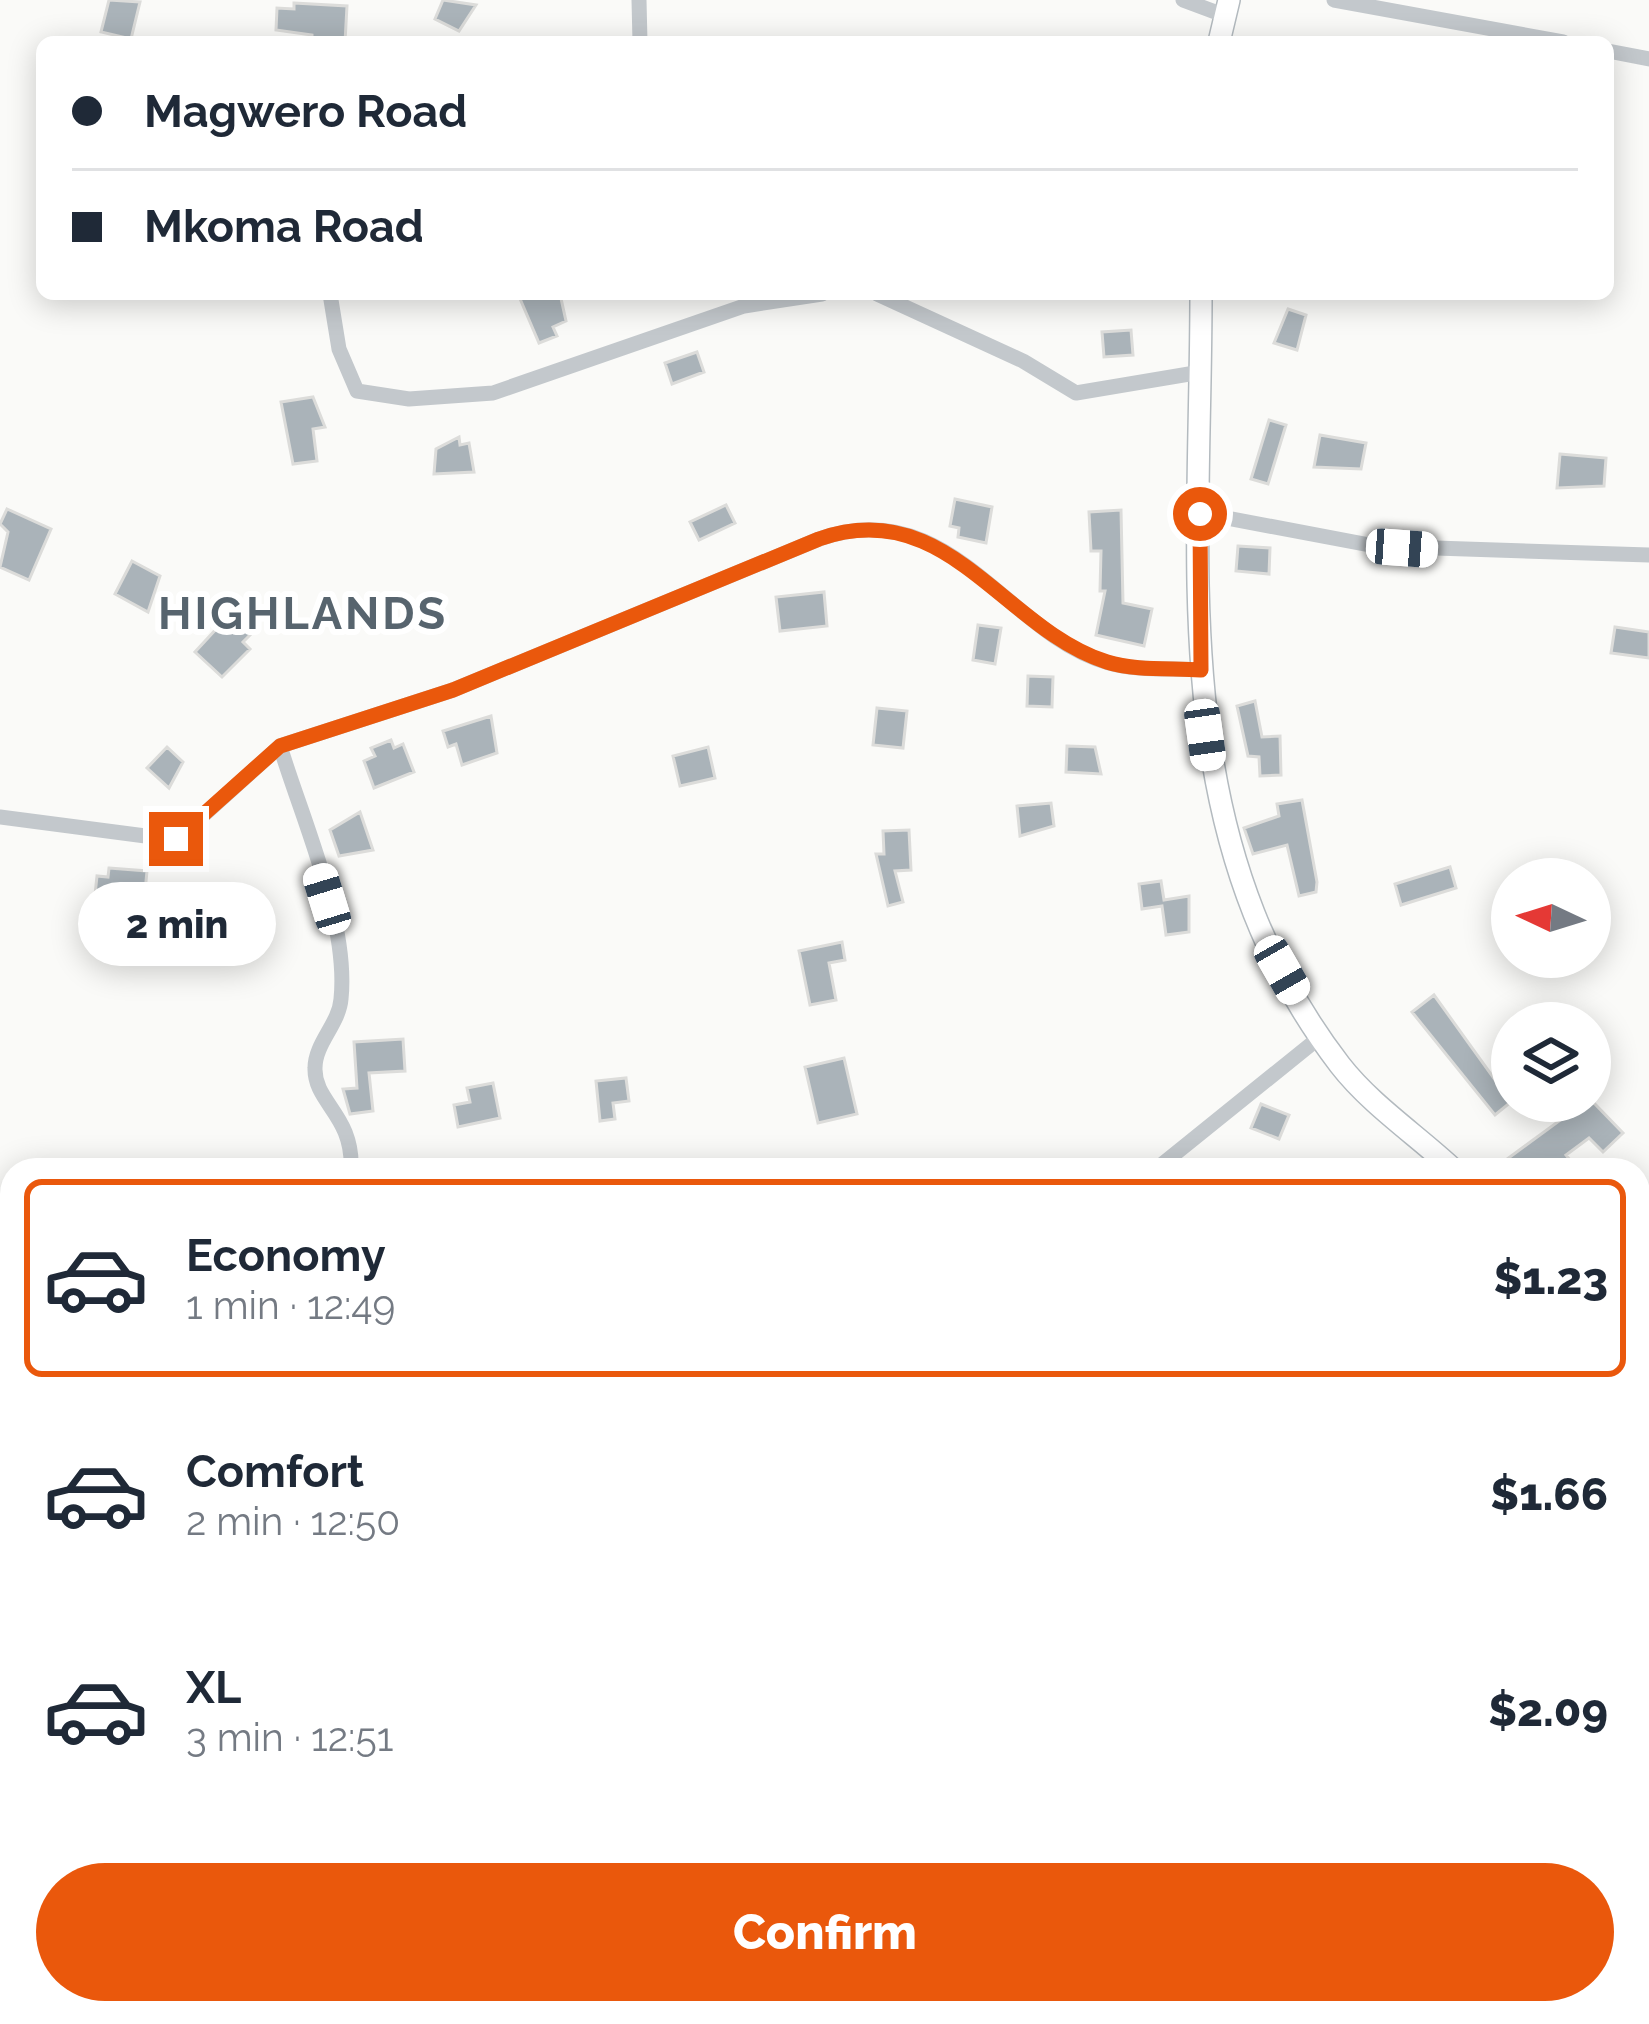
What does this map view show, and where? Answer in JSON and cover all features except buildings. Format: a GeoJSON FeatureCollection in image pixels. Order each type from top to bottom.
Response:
{"type":"FeatureCollection","features":[{"type":"Feature","properties":{"kind":"street"},"geometry":{"type":"LineString","coordinates":[[639,0],[640,36]]}},
{"type":"Feature","properties":{"kind":"street"},"geometry":{"type":"LineString","coordinates":[[1183,0],[1227,8]]}},
{"type":"Feature","properties":{"kind":"street"},"geometry":{"type":"LineString","coordinates":[[1334,0],[1529,36]]}},
{"type":"Feature","properties":{"kind":"street"},"geometry":{"type":"LineString","coordinates":[[1614,52],[1649,59]]}},
{"type":"Feature","properties":{"kind":"street"},"geometry":{"type":"LineString","coordinates":[[331,300],[340,349],[357,391],[409,399],[493,393],[744,306],[783,300]]}},
{"type":"Feature","properties":{"kind":"street"},"geometry":{"type":"LineString","coordinates":[[891,300],[1023,362],[1076,393],[1201,373]]}},
{"type":"Feature","properties":{"kind":"street"},"geometry":{"type":"LineString","coordinates":[[1202,300],[1201,670],[1209,766],[1263,929],[1320,1037],[1352,1079],[1441,1158]]}},
{"type":"Feature","properties":{"kind":"street"},"geometry":{"type":"LineString","coordinates":[[1200,514],[1376,546],[1649,555]]}},
{"type":"Feature","properties":{"kind":"street"},"geometry":{"type":"LineString","coordinates":[[0,817],[176,839],[280,746],[453,690],[819,539],[864,527],[897,531],[980,573],[1053,632],[1109,663],[1201,670]]}},
{"type":"Feature","properties":{"kind":"street"},"geometry":{"type":"LineString","coordinates":[[280,746],[338,938],[342,997],[314,1071],[320,1089],[346,1126],[350,1158]]}},
{"type":"Feature","properties":{"kind":"street"},"geometry":{"type":"LineString","coordinates":[[1170,1158],[1320,1037]]}},
{"type":"Feature","properties":{"kind":"district","name":"HIGHLANDS"},"geometry":{"type":"Point","coordinates":[303,613]}},
{"type":"Feature","properties":{"kind":"route"},"geometry":{"type":"LineString","coordinates":[[176,839],[190,832],[280,746],[307,733],[453,690],[819,539],[864,527],[897,531],[980,573],[1053,632],[1109,663],[1201,670],[1200,514]]}}]}
